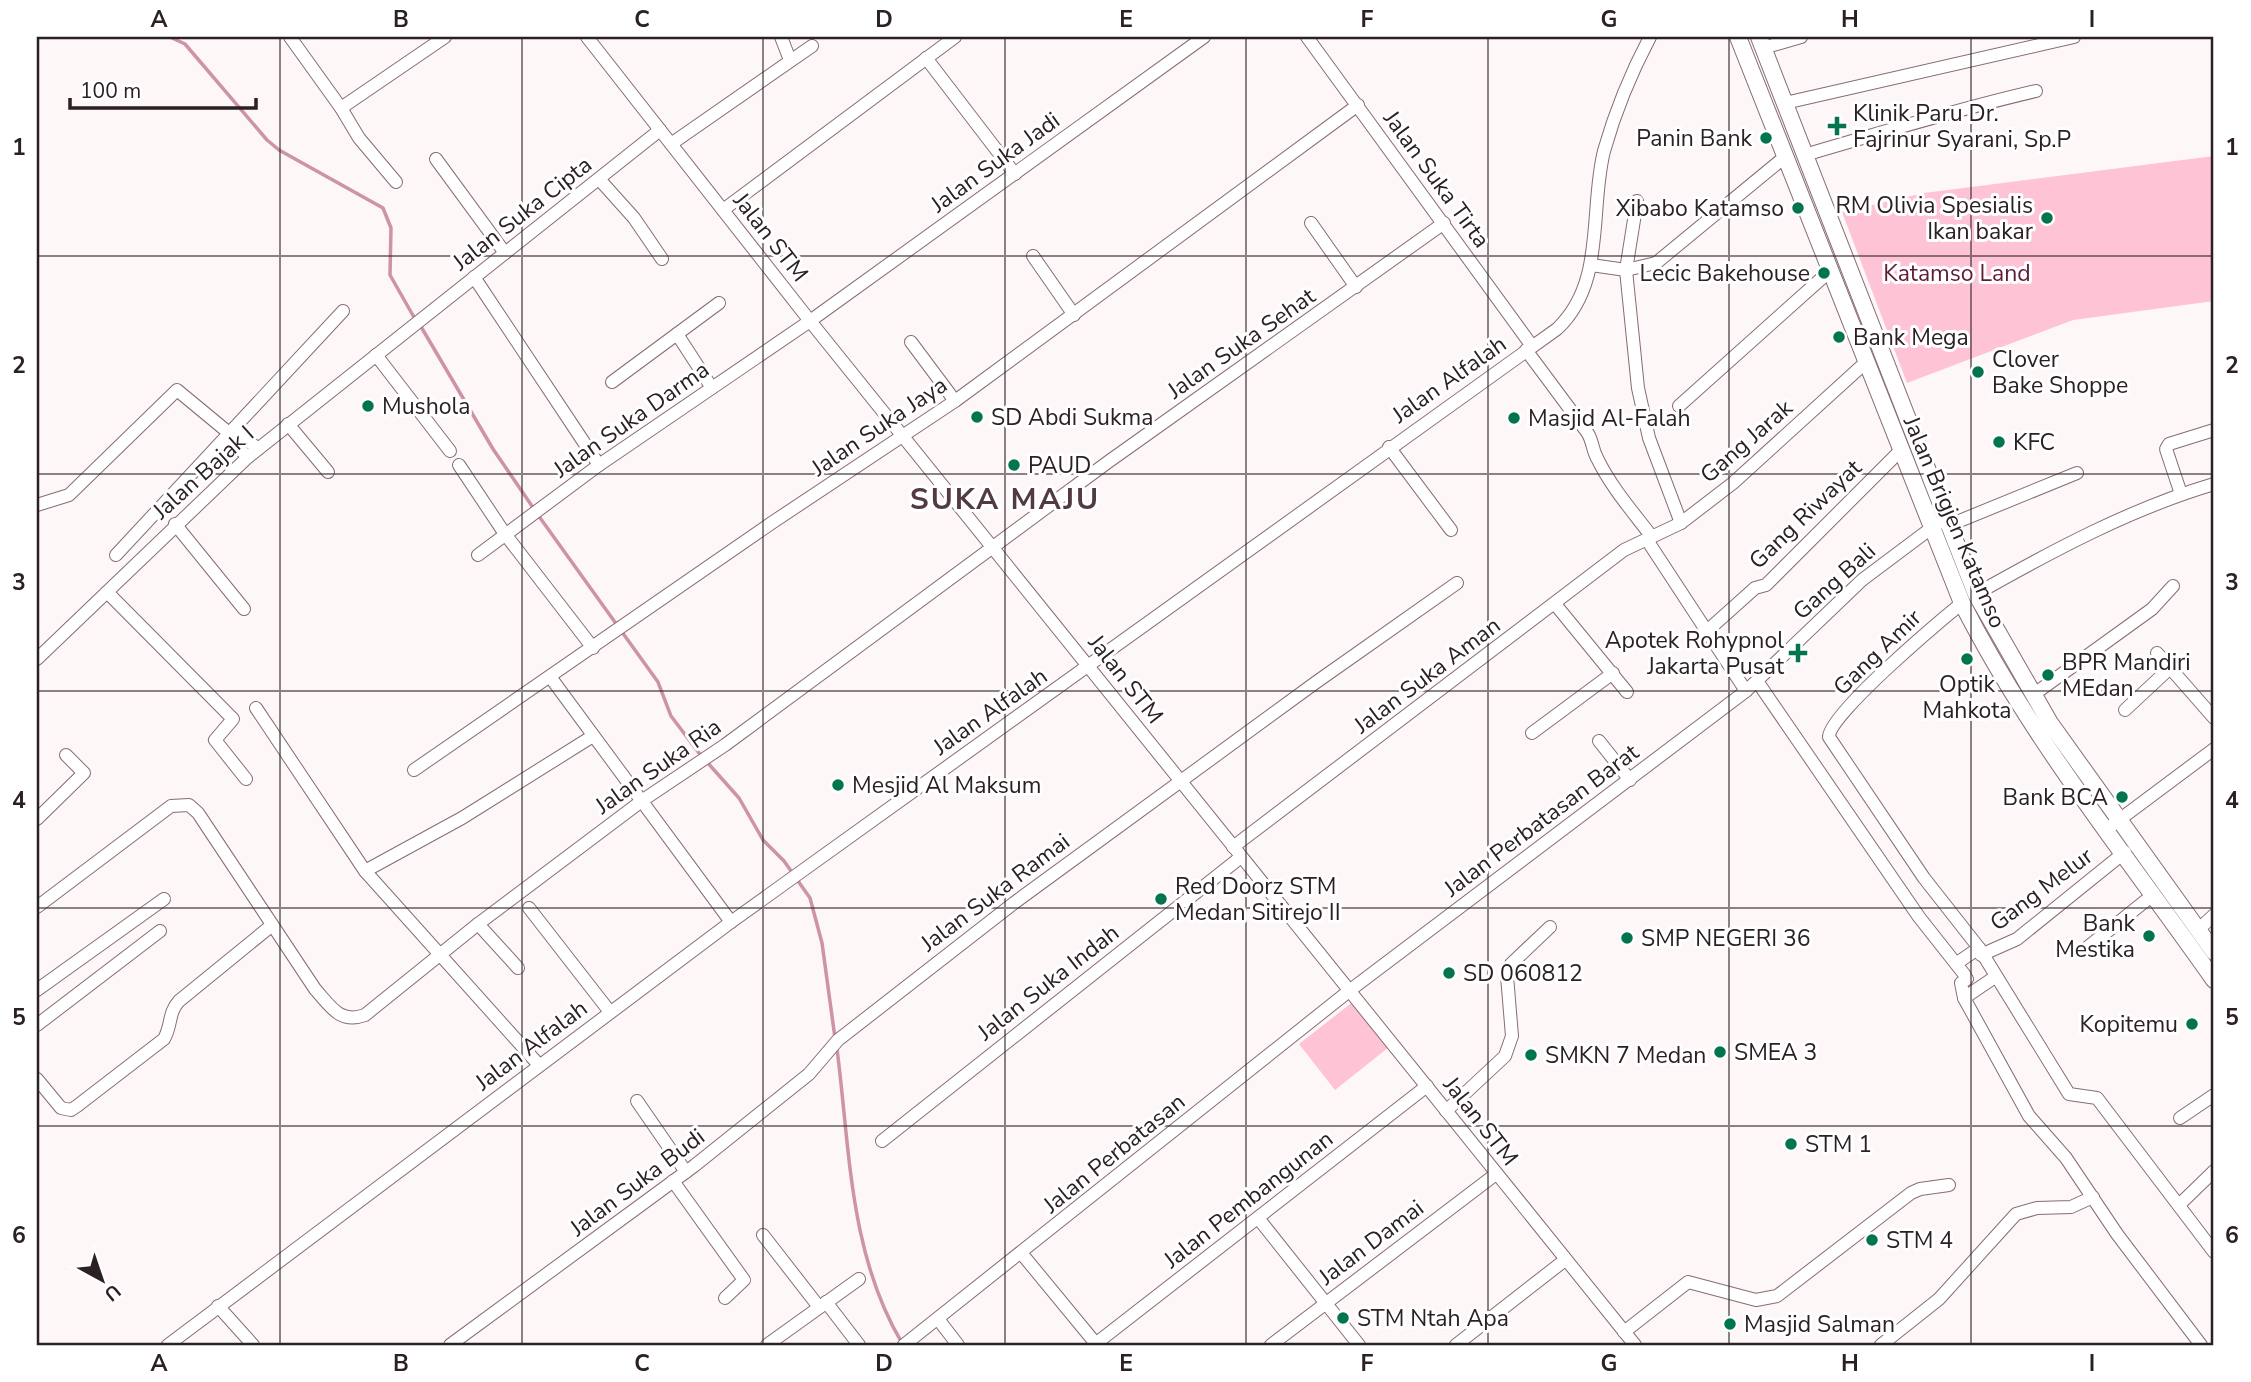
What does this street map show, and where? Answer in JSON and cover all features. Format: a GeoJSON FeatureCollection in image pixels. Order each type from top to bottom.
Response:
{"type":"FeatureCollection","features":[{"type":"Feature","properties":{"kind":"main road","name":"Jalan Brigjen Katamso"},"geometry":{"type":"LineString","coordinates":[[1738,37],[1900,451],[1924,488]]}},
{"type":"Feature","properties":{"kind":"main road","name":"Jalan Brigjen Katamso"},"geometry":{"type":"LineString","coordinates":[[1761,42],[1924,488],[1941,524],[1992,662],[2032,727],[2107,829],[2131,848],[2214,952]]}},
{"type":"Feature","properties":{"kind":"main road","name":"Jalan Brigjen Katamso"},"geometry":{"type":"LineString","coordinates":[[1969,599],[2121,819],[2131,848],[2154,894],[2214,980]]}},
{"type":"Feature","properties":{"kind":"street"},"geometry":{"type":"LineString","coordinates":[[290,37],[359,138],[396,182]]}},
{"type":"Feature","properties":{"kind":"street"},"geometry":{"type":"LineString","coordinates":[[341,108],[445,37]]}},
{"type":"Feature","properties":{"kind":"street","name":"Jalan STM"},"geometry":{"type":"LineString","coordinates":[[587,37],[810,321],[994,546],[1629,1341]]}},
{"type":"Feature","properties":{"kind":"street"},"geometry":{"type":"LineString","coordinates":[[782,37],[790,60]]}},
{"type":"Feature","properties":{"kind":"street"},"geometry":{"type":"LineString","coordinates":[[723,210],[955,37]]}},
{"type":"Feature","properties":{"kind":"street","name":"Jalan Suka Jadi"},"geometry":{"type":"LineString","coordinates":[[810,321],[1204,37]]}},
{"type":"Feature","properties":{"kind":"street","name":"Jalan Suka Tirta"},"geometry":{"type":"LineString","coordinates":[[1307,37],[1444,223],[1593,440],[1595,454],[1606,473],[1746,691]]}},
{"type":"Feature","properties":{"kind":"street","name":"Jalan Alfalah"},"geometry":{"type":"LineString","coordinates":[[168,1345],[731,922],[1090,667],[1389,447],[1557,329],[1575,309],[1584,293],[1591,265],[1604,154],[1616,113],[1650,37]]}},
{"type":"Feature","properties":{"kind":"street"},"geometry":{"type":"LineString","coordinates":[[1761,42],[1801,37]]}},
{"type":"Feature","properties":{"kind":"street"},"geometry":{"type":"LineString","coordinates":[[1785,103],[2074,37]]}},
{"type":"Feature","properties":{"kind":"street"},"geometry":{"type":"LineString","coordinates":[[671,144],[812,46]]}},
{"type":"Feature","properties":{"kind":"street"},"geometry":{"type":"LineString","coordinates":[[926,58],[1015,174]]}},
{"type":"Feature","properties":{"kind":"street"},"geometry":{"type":"LineString","coordinates":[[1804,155],[1900,128],[1929,116],[2036,91]]}},
{"type":"Feature","properties":{"kind":"street","name":"Jalan Suka Jaya"},"geometry":{"type":"LineString","coordinates":[[414,770],[955,401],[1358,105]]}},
{"type":"Feature","properties":{"kind":"street","name":"Jalan Suka Cipta"},"geometry":{"type":"LineString","coordinates":[[409,328],[660,130]]}},
{"type":"Feature","properties":{"kind":"street"},"geometry":{"type":"LineString","coordinates":[[1591,265],[1626,270],[1658,262],[1786,156]]}},
{"type":"Feature","properties":{"kind":"street"},"geometry":{"type":"LineString","coordinates":[[436,159],[505,253]]}},
{"type":"Feature","properties":{"kind":"street"},"geometry":{"type":"LineString","coordinates":[[598,178],[634,218],[663,260]]}},
{"type":"Feature","properties":{"kind":"street"},"geometry":{"type":"LineString","coordinates":[[1636,201],[1626,270],[1638,388],[1650,438],[1681,523]]}},
{"type":"Feature","properties":{"kind":"street"},"geometry":{"type":"LineString","coordinates":[[1311,223],[1356,287]]}},
{"type":"Feature","properties":{"kind":"street","name":"Jalan Suka Sehat"},"geometry":{"type":"LineString","coordinates":[[994,546],[1444,223]]}},
{"type":"Feature","properties":{"kind":"street"},"geometry":{"type":"LineString","coordinates":[[1033,256],[1074,315]]}},
{"type":"Feature","properties":{"kind":"street"},"geometry":{"type":"LineString","coordinates":[[1679,406],[1831,270]]}},
{"type":"Feature","properties":{"kind":"street"},"geometry":{"type":"LineString","coordinates":[[474,277],[598,465]]}},
{"type":"Feature","properties":{"kind":"street"},"geometry":{"type":"LineString","coordinates":[[612,382],[719,303]]}},
{"type":"Feature","properties":{"kind":"street"},"geometry":{"type":"LineString","coordinates":[[116,555],[343,311]]}},
{"type":"Feature","properties":{"kind":"street","name":"Jalan Suka Darma"},"geometry":{"type":"LineString","coordinates":[[478,555],[598,465],[810,321]]}},
{"type":"Feature","properties":{"kind":"street","name":"Jalan Bajak I"},"geometry":{"type":"LineString","coordinates":[[37,659],[248,457],[409,328]]}},
{"type":"Feature","properties":{"kind":"street"},"geometry":{"type":"LineString","coordinates":[[677,334],[712,388]]}},
{"type":"Feature","properties":{"kind":"street"},"geometry":{"type":"LineString","coordinates":[[911,342],[955,401]]}},
{"type":"Feature","properties":{"kind":"street"},"geometry":{"type":"LineString","coordinates":[[376,355],[450,452]]}},
{"type":"Feature","properties":{"kind":"street","name":"Gang Jarak"},"geometry":{"type":"LineString","coordinates":[[1650,539],[1681,523],[1733,483],[1865,363]]}},
{"type":"Feature","properties":{"kind":"street"},"geometry":{"type":"LineString","coordinates":[[37,505],[69,495],[177,390],[229,433],[231,441],[248,457]]}},
{"type":"Feature","properties":{"kind":"street"},"geometry":{"type":"LineString","coordinates":[[288,424],[328,472]]}},
{"type":"Feature","properties":{"kind":"street"},"geometry":{"type":"LineString","coordinates":[[2180,494],[2166,449],[2169,444],[2214,430]]}},
{"type":"Feature","properties":{"kind":"street"},"geometry":{"type":"LineString","coordinates":[[229,433],[239,433],[258,449]]}},
{"type":"Feature","properties":{"kind":"street"},"geometry":{"type":"LineString","coordinates":[[1389,447],[1451,530]]}},
{"type":"Feature","properties":{"kind":"street","name":"Gang Riwayat"},"geometry":{"type":"LineString","coordinates":[[1707,631],[1755,588],[1766,585],[1900,451]]}},
{"type":"Feature","properties":{"kind":"street"},"geometry":{"type":"LineString","coordinates":[[459,465],[505,534],[593,648]]}},
{"type":"Feature","properties":{"kind":"street","name":"Gang Bali"},"geometry":{"type":"LineString","coordinates":[[1756,681],[1862,580],[1941,524],[2077,473]]}},
{"type":"Feature","properties":{"kind":"street","name":"Gang Amir"},"geometry":{"type":"LineString","coordinates":[[1980,951],[1924,878],[1829,737],[1835,721],[1871,685],[1969,599],[2092,533],[2180,494],[2214,484]]}},
{"type":"Feature","properties":{"kind":"street"},"geometry":{"type":"LineString","coordinates":[[176,524],[244,609]]}},
{"type":"Feature","properties":{"kind":"street","name":"Jalan Suka Aman"},"geometry":{"type":"LineString","coordinates":[[1237,852],[1624,550],[1650,539]]}},
{"type":"Feature","properties":{"kind":"street","name":"Jalan Suka Ria"},"geometry":{"type":"LineString","coordinates":[[271,926],[315,989],[338,1015],[347,1018],[365,1015],[478,924],[643,800],[725,745],[994,546]]}},
{"type":"Feature","properties":{"kind":"street","name":"Jalan Suka Ramai"},"geometry":{"type":"LineString","coordinates":[[838,1040],[1004,911],[1180,781],[1457,583]]}},
{"type":"Feature","properties":{"kind":"street"},"geometry":{"type":"LineString","coordinates":[[2033,695],[2152,609],[2173,586]]}},
{"type":"Feature","properties":{"kind":"street"},"geometry":{"type":"LineString","coordinates":[[107,592],[233,719],[215,740],[246,779]]}},
{"type":"Feature","properties":{"kind":"street"},"geometry":{"type":"LineString","coordinates":[[1555,604],[1627,692]]}},
{"type":"Feature","properties":{"kind":"street"},"geometry":{"type":"LineString","coordinates":[[2157,653],[2214,718]]}},
{"type":"Feature","properties":{"kind":"street"},"geometry":{"type":"LineString","coordinates":[[2125,710],[2170,668]]}},
{"type":"Feature","properties":{"kind":"street"},"geometry":{"type":"LineString","coordinates":[[1532,733],[1613,673]]}},
{"type":"Feature","properties":{"kind":"street"},"geometry":{"type":"LineString","coordinates":[[551,678],[731,922]]}},
{"type":"Feature","properties":{"kind":"street"},"geometry":{"type":"LineString","coordinates":[[1756,681],[1919,917],[1957,963],[1967,979],[1961,984],[1964,998],[2029,1116],[2066,1158],[2201,1345]]}},
{"type":"Feature","properties":{"kind":"street","name":"Jalan Perbatasan Barat"},"geometry":{"type":"LineString","coordinates":[[1349,991],[1630,780],[1756,681]]}},
{"type":"Feature","properties":{"kind":"street"},"geometry":{"type":"LineString","coordinates":[[256,708],[365,871],[539,1065]]}},
{"type":"Feature","properties":{"kind":"street"},"geometry":{"type":"LineString","coordinates":[[365,871],[462,818],[593,736]]}},
{"type":"Feature","properties":{"kind":"street"},"geometry":{"type":"LineString","coordinates":[[1599,741],[1630,780]]}},
{"type":"Feature","properties":{"kind":"street"},"geometry":{"type":"LineString","coordinates":[[2107,829],[2214,749]]}},
{"type":"Feature","properties":{"kind":"street"},"geometry":{"type":"LineString","coordinates":[[37,819],[84,773],[66,755]]}},
{"type":"Feature","properties":{"kind":"street"},"geometry":{"type":"LineString","coordinates":[[37,907],[171,806],[183,803],[198,813],[271,926],[179,1000],[170,1011],[169,1031],[164,1039],[71,1110],[61,1108],[37,1079]]}},
{"type":"Feature","properties":{"kind":"street","name":"Gang Melur"},"geometry":{"type":"LineString","coordinates":[[1957,963],[1980,951],[2017,939],[2131,848]]}},
{"type":"Feature","properties":{"kind":"street","name":"Jalan Suka Indah"},"geometry":{"type":"LineString","coordinates":[[882,1141],[1237,852]]}},
{"type":"Feature","properties":{"kind":"street"},"geometry":{"type":"LineString","coordinates":[[2083,951],[2154,894]]}},
{"type":"Feature","properties":{"kind":"street"},"geometry":{"type":"LineString","coordinates":[[37,990],[164,899]]}},
{"type":"Feature","properties":{"kind":"street"},"geometry":{"type":"LineString","coordinates":[[529,908],[610,1012]]}},
{"type":"Feature","properties":{"kind":"street"},"geometry":{"type":"LineString","coordinates":[[2198,930],[2214,915]]}},
{"type":"Feature","properties":{"kind":"street"},"geometry":{"type":"LineString","coordinates":[[478,924],[518,968]]}},
{"type":"Feature","properties":{"kind":"street"},"geometry":{"type":"LineString","coordinates":[[1446,1111],[1505,1056],[1513,1036],[1507,976],[1511,964],[1550,927]]}},
{"type":"Feature","properties":{"kind":"street"},"geometry":{"type":"LineString","coordinates":[[37,1025],[160,931]]}},
{"type":"Feature","properties":{"kind":"street"},"geometry":{"type":"LineString","coordinates":[[1980,951],[2069,1094],[2097,1098],[2179,1205],[2212,1243]]}},
{"type":"Feature","properties":{"kind":"street"},"geometry":{"type":"LineString","coordinates":[[1964,998],[1996,977]]}},
{"type":"Feature","properties":{"kind":"street","name":"Jalan Perbatasan"},"geometry":{"type":"LineString","coordinates":[[907,1343],[1349,991]]}},
{"type":"Feature","properties":{"kind":"street","name":"Jalan Suka Budi"},"geometry":{"type":"LineString","coordinates":[[450,1345],[686,1171],[809,1074],[838,1040]]}},
{"type":"Feature","properties":{"kind":"street","name":"Jalan Pembangunan"},"geometry":{"type":"LineString","coordinates":[[1096,1345],[1427,1086]]}},
{"type":"Feature","properties":{"kind":"street"},"geometry":{"type":"LineString","coordinates":[[2180,1118],[2214,1095]]}},
{"type":"Feature","properties":{"kind":"street"},"geometry":{"type":"LineString","coordinates":[[637,1101],[686,1171]]}},
{"type":"Feature","properties":{"kind":"street"},"geometry":{"type":"LineString","coordinates":[[2179,1205],[2214,1171]]}},
{"type":"Feature","properties":{"kind":"street","name":"Jalan Damai"},"geometry":{"type":"LineString","coordinates":[[1272,1345],[1496,1174]]}},
{"type":"Feature","properties":{"kind":"street"},"geometry":{"type":"LineString","coordinates":[[673,1181],[744,1280],[726,1298]]}},
{"type":"Feature","properties":{"kind":"street"},"geometry":{"type":"LineString","coordinates":[[1629,1341],[1688,1282],[1756,1300],[1777,1296],[1911,1193],[1949,1185]]}},
{"type":"Feature","properties":{"kind":"street"},"geometry":{"type":"LineString","coordinates":[[1881,1345],[1939,1298],[2016,1214],[2037,1208],[2071,1207],[2093,1197]]}},
{"type":"Feature","properties":{"kind":"street"},"geometry":{"type":"LineString","coordinates":[[1258,1218],[1359,1345]]}},
{"type":"Feature","properties":{"kind":"street"},"geometry":{"type":"LineString","coordinates":[[763,1235],[859,1345]]}},
{"type":"Feature","properties":{"kind":"street"},"geometry":{"type":"LineString","coordinates":[[1022,1254],[1096,1345]]}},
{"type":"Feature","properties":{"kind":"street"},"geometry":{"type":"LineString","coordinates":[[1456,1345],[1565,1259]]}},
{"type":"Feature","properties":{"kind":"street"},"geometry":{"type":"LineString","coordinates":[[767,1345],[859,1279]]}},
{"type":"Feature","properties":{"kind":"street"},"geometry":{"type":"LineString","coordinates":[[218,1306],[253,1345]]}},
{"type":"Feature","properties":{"kind":"street"},"geometry":{"type":"LineString","coordinates":[[937,1319],[958,1345]]}},
{"type":"Feature","properties":{"kind":"green space","name":"Katamso Land"},"geometry":{"type":"Polygon","coordinates":[[[2214,156],[2214,301],[2073,320],[1907,383],[1842,212],[1924,193],[2214,156]]]}},
{"type":"Feature","properties":{"kind":"green space"},"geometry":{"type":"Polygon","coordinates":[[[1354,1001],[1389,1047],[1335,1090],[1299,1044],[1354,1001]]]}},
{"type":"Feature","properties":{"kind":"waterway"},"geometry":{"type":"LineString","coordinates":[[170,37],[185,44],[267,140],[279,150],[383,208],[391,228],[390,275],[415,319]]}},
{"type":"Feature","properties":{"kind":"waterway"},"geometry":{"type":"LineString","coordinates":[[420,325],[493,449],[534,509]]}},
{"type":"Feature","properties":{"kind":"waterway"},"geometry":{"type":"LineString","coordinates":[[538,515],[617,625]]}},
{"type":"Feature","properties":{"kind":"waterway"},"geometry":{"type":"LineString","coordinates":[[622,632],[658,682],[671,716],[702,757]]}},
{"type":"Feature","properties":{"kind":"waterway"},"geometry":{"type":"LineString","coordinates":[[707,762],[739,798],[763,840],[784,861],[810,898],[822,943],[835,1038]]}},
{"type":"Feature","properties":{"kind":"waterway"},"geometry":{"type":"LineString","coordinates":[[837,1049],[849,1163],[862,1237],[871,1274],[902,1343]]}},
{"type":"Feature","properties":{"kind":"place","name":"Klinik Paru Dr. Fajrinur Syarani, Sp.P"},"geometry":{"type":"Point","coordinates":[1837,126]}},
{"type":"Feature","properties":{"kind":"place","name":"Panin Bank"},"geometry":{"type":"Point","coordinates":[1766,138]}},
{"type":"Feature","properties":{"kind":"place","name":"Xibabo Katamso"},"geometry":{"type":"Point","coordinates":[1798,208]}},
{"type":"Feature","properties":{"kind":"place","name":"RM Olivia Spesialis Ikan bakar"},"geometry":{"type":"Point","coordinates":[2047,218]}},
{"type":"Feature","properties":{"kind":"place","name":"Lecic Bakehouse"},"geometry":{"type":"Point","coordinates":[1824,273]}},
{"type":"Feature","properties":{"kind":"place","name":"Bank Mega"},"geometry":{"type":"Point","coordinates":[1839,337]}},
{"type":"Feature","properties":{"kind":"place","name":"Clover Bake Shoppe"},"geometry":{"type":"Point","coordinates":[1978,372]}},
{"type":"Feature","properties":{"kind":"place","name":"Mushola"},"geometry":{"type":"Point","coordinates":[368,406]}},
{"type":"Feature","properties":{"kind":"place","name":"SD Abdi Sukma"},"geometry":{"type":"Point","coordinates":[977,417]}},
{"type":"Feature","properties":{"kind":"place","name":"Masjid Al-Falah"},"geometry":{"type":"Point","coordinates":[1514,418]}},
{"type":"Feature","properties":{"kind":"place","name":"KFC"},"geometry":{"type":"Point","coordinates":[1999,442]}},
{"type":"Feature","properties":{"kind":"place","name":"PAUD"},"geometry":{"type":"Point","coordinates":[1014,465]}},
{"type":"Feature","properties":{"kind":"place","name":"Apotek Rohypnol Jakarta Pusat"},"geometry":{"type":"Point","coordinates":[1798,653]}},
{"type":"Feature","properties":{"kind":"place","name":"Optik Mahkota"},"geometry":{"type":"Point","coordinates":[1967,659]}},
{"type":"Feature","properties":{"kind":"place","name":"BPR Mandiri MEdan"},"geometry":{"type":"Point","coordinates":[2048,675]}},
{"type":"Feature","properties":{"kind":"place","name":"Mesjid Al Maksum"},"geometry":{"type":"Point","coordinates":[838,785]}},
{"type":"Feature","properties":{"kind":"place","name":"Bank BCA"},"geometry":{"type":"Point","coordinates":[2122,797]}},
{"type":"Feature","properties":{"kind":"place","name":"Red Doorz STM Medan Sitirejo II"},"geometry":{"type":"Point","coordinates":[1161,899]}},
{"type":"Feature","properties":{"kind":"place","name":"Bank Mestika"},"geometry":{"type":"Point","coordinates":[2149,936]}},
{"type":"Feature","properties":{"kind":"place","name":"SMP NEGERI 36"},"geometry":{"type":"Point","coordinates":[1627,938]}},
{"type":"Feature","properties":{"kind":"place","name":"SD 060812"},"geometry":{"type":"Point","coordinates":[1449,973]}},
{"type":"Feature","properties":{"kind":"place","name":"Kopitemu"},"geometry":{"type":"Point","coordinates":[2192,1024]}},
{"type":"Feature","properties":{"kind":"place","name":"SMEA 3"},"geometry":{"type":"Point","coordinates":[1720,1052]}},
{"type":"Feature","properties":{"kind":"place","name":"SMKN 7 Medan"},"geometry":{"type":"Point","coordinates":[1531,1055]}},
{"type":"Feature","properties":{"kind":"place","name":"STM 1"},"geometry":{"type":"Point","coordinates":[1791,1144]}},
{"type":"Feature","properties":{"kind":"place","name":"STM 4"},"geometry":{"type":"Point","coordinates":[1872,1240]}},
{"type":"Feature","properties":{"kind":"place","name":"STM Ntah Apa"},"geometry":{"type":"Point","coordinates":[1343,1318]}},
{"type":"Feature","properties":{"kind":"place","name":"Masjid Salman"},"geometry":{"type":"Point","coordinates":[1730,1324]}},
{"type":"Feature","properties":{"kind":"district","name":"SUKA MAJU"},"geometry":{"type":"Point","coordinates":[1005,499]}}]}
